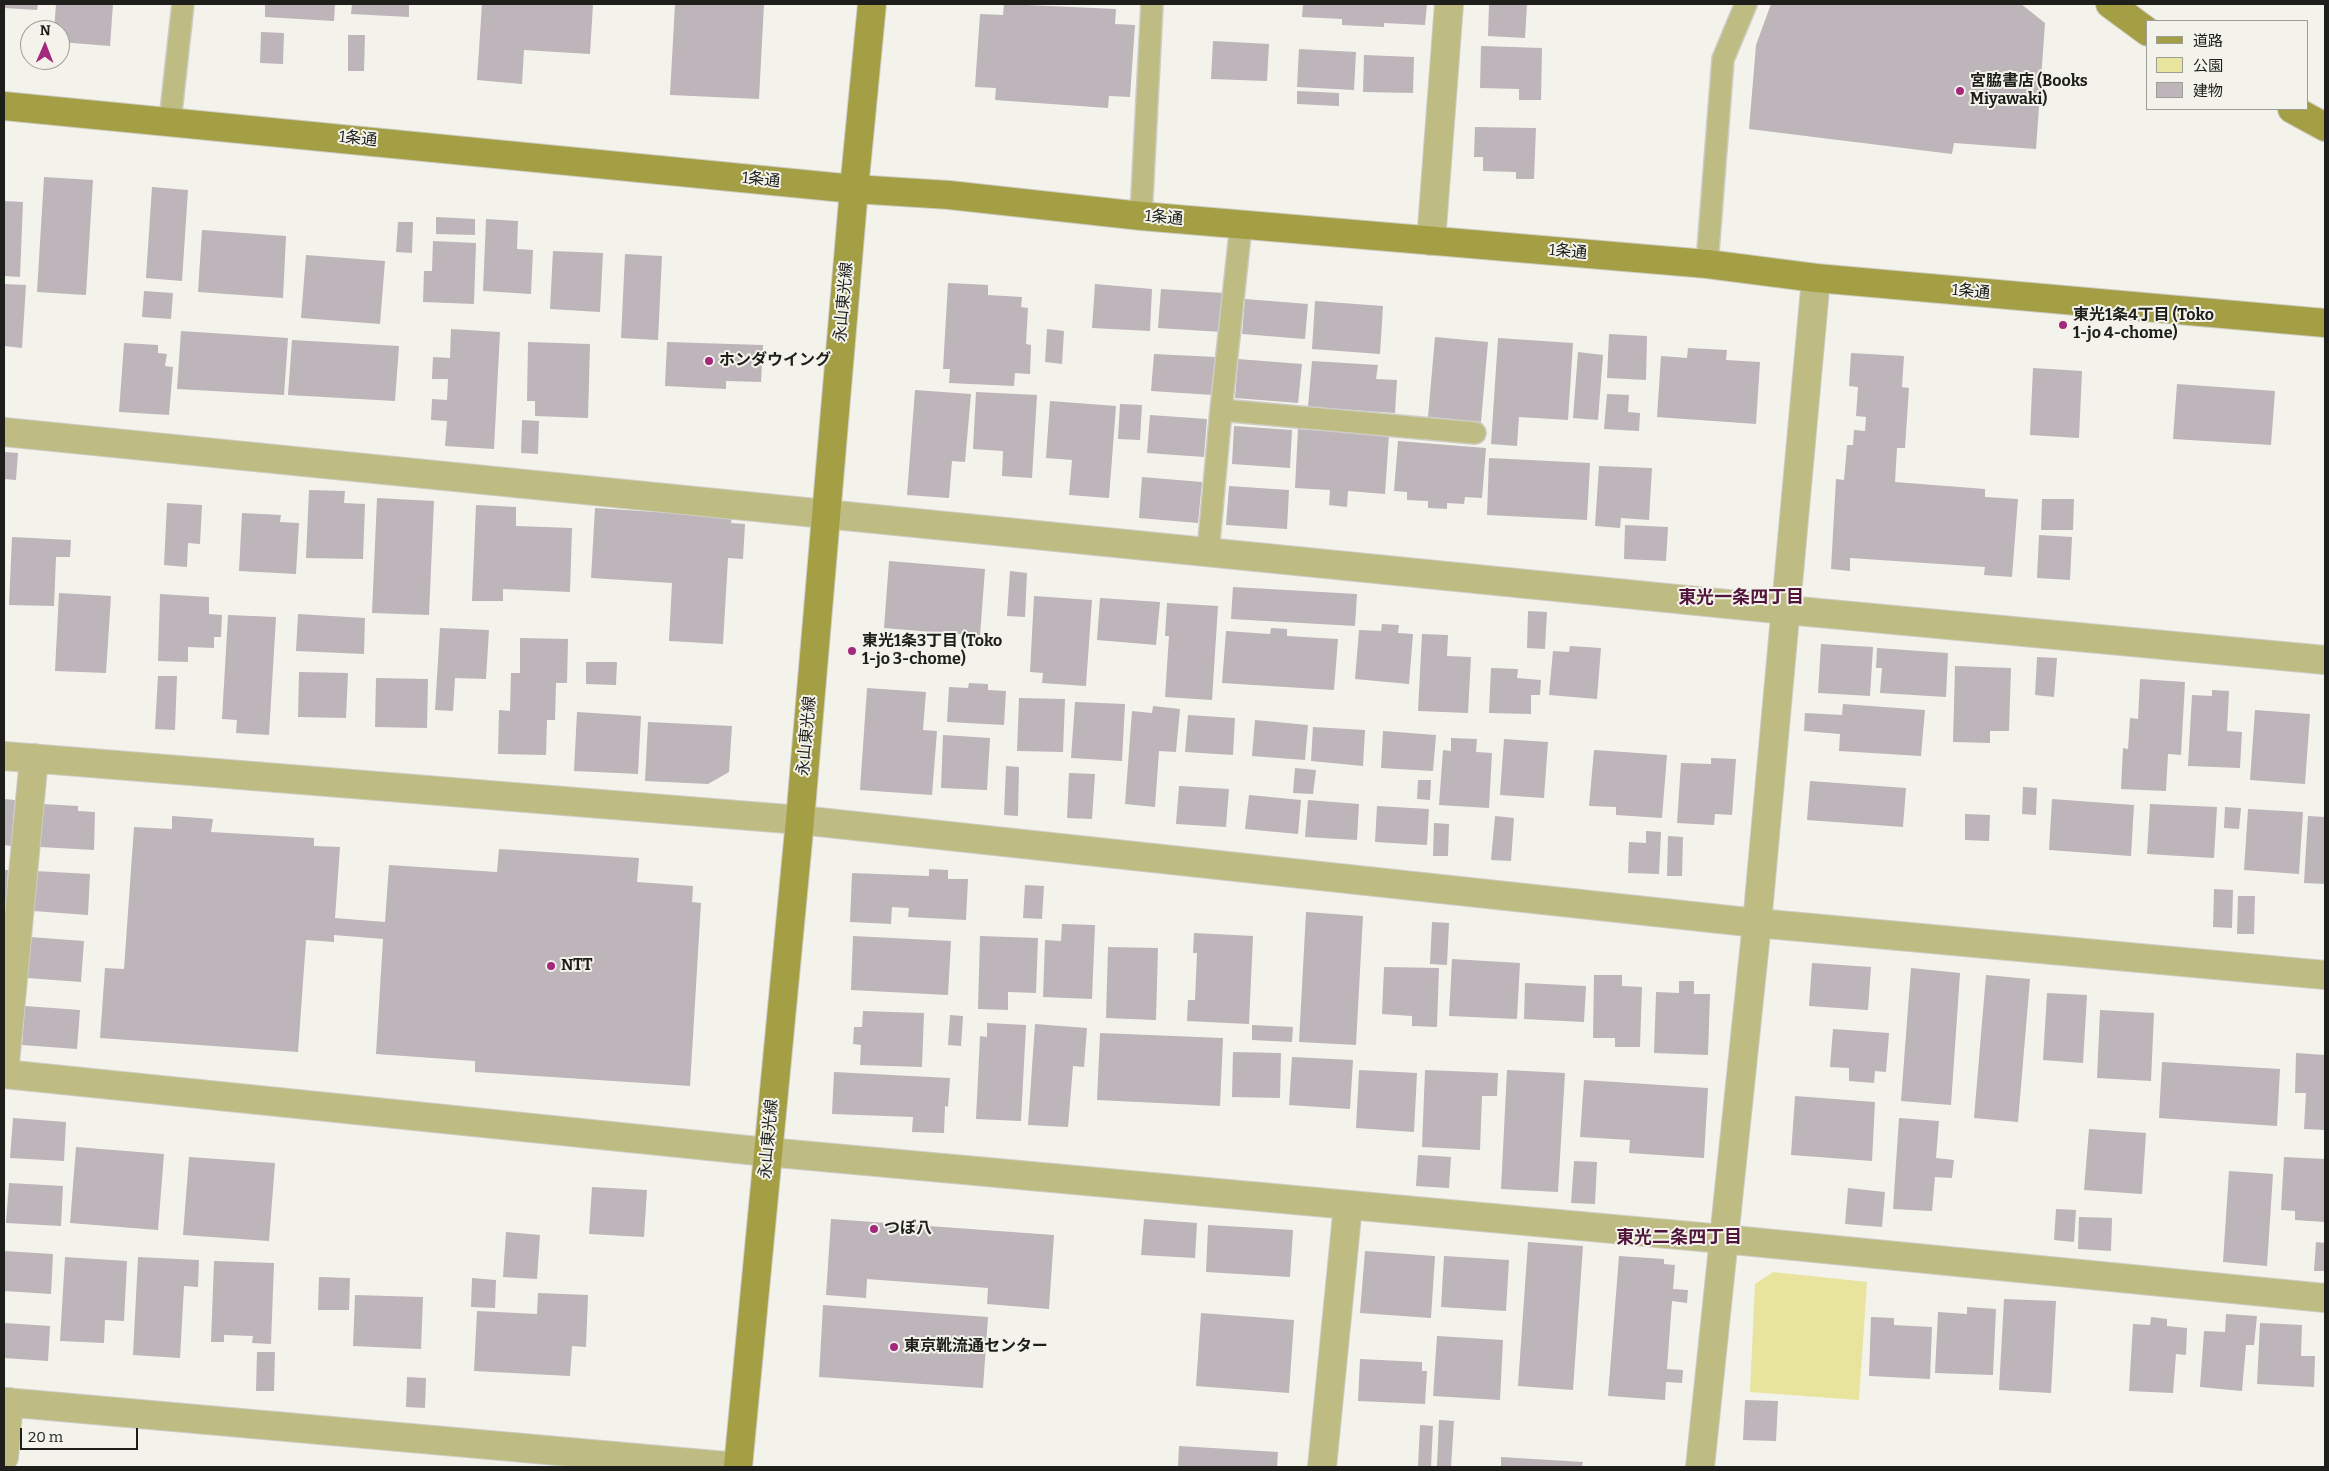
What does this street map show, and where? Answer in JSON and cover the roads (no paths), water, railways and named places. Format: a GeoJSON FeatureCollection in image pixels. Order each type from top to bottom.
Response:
{"type":"FeatureCollection","features":[{"type":"Feature","properties":{"kind":"main road","name":"永山東光線"},"geometry":{"type":"LineString","coordinates":[[738,1467],[800,820],[854,189],[872,4]]}},
{"type":"Feature","properties":{"kind":"main road"},"geometry":{"type":"LineString","coordinates":[[2110,4],[2146,31]]}},
{"type":"Feature","properties":{"kind":"main road","name":"1条通"},"geometry":{"type":"LineString","coordinates":[[4,106],[854,189],[948,195],[1141,216],[1707,264],[1816,278],[2325,324]]}},
{"type":"Feature","properties":{"kind":"main road"},"geometry":{"type":"LineString","coordinates":[[2294,110],[2325,127]]}},
{"type":"Feature","properties":{"kind":"street"},"geometry":{"type":"LineString","coordinates":[[1431,241],[1449,4]]}},
{"type":"Feature","properties":{"kind":"street"},"geometry":{"type":"LineString","coordinates":[[1700,1467],[1757,922],[1816,278]]}},
{"type":"Feature","properties":{"kind":"street"},"geometry":{"type":"LineString","coordinates":[[4,432],[1787,610],[2325,660]]}},
{"type":"Feature","properties":{"kind":"street"},"geometry":{"type":"LineString","coordinates":[[4,756],[800,820],[1757,922],[2325,975]]}},
{"type":"Feature","properties":{"kind":"street"},"geometry":{"type":"LineString","coordinates":[[34,758],[4,1074],[768,1152],[1723,1239],[2325,1298]]}},
{"type":"Feature","properties":{"kind":"street"},"geometry":{"type":"LineString","coordinates":[[1322,1467],[1348,1205]]}},
{"type":"Feature","properties":{"kind":"street"},"geometry":{"type":"LineString","coordinates":[[4,1457],[6,1402],[738,1467]]}},
{"type":"Feature","properties":{"kind":"lane"},"geometry":{"type":"LineString","coordinates":[[170,121],[183,4]]}},
{"type":"Feature","properties":{"kind":"lane"},"geometry":{"type":"LineString","coordinates":[[1141,216],[1152,4]]}},
{"type":"Feature","properties":{"kind":"lane"},"geometry":{"type":"LineString","coordinates":[[1707,264],[1723,59],[1746,4]]}},
{"type":"Feature","properties":{"kind":"lane"},"geometry":{"type":"LineString","coordinates":[[1208,552],[1241,225]]}},
{"type":"Feature","properties":{"kind":"lane"},"geometry":{"type":"LineString","coordinates":[[1221,410],[1475,432]]}},
{"type":"Feature","properties":{"kind":"place","name":"宮脇書店 (Books Miyawaki)"},"geometry":{"type":"Point","coordinates":[1960,91]}},
{"type":"Feature","properties":{"kind":"place","name":"東光1条4丁目 (Toko 1-jo 4-chome)"},"geometry":{"type":"Point","coordinates":[2063,325]}},
{"type":"Feature","properties":{"kind":"place","name":"ホンダウイング"},"geometry":{"type":"Point","coordinates":[709,361]}},
{"type":"Feature","properties":{"kind":"place","name":"東光1条3丁目 (Toko 1-jo 3-chome)"},"geometry":{"type":"Point","coordinates":[852,651]}},
{"type":"Feature","properties":{"kind":"place","name":"NTT"},"geometry":{"type":"Point","coordinates":[551,966]}},
{"type":"Feature","properties":{"kind":"place","name":"つぼ八"},"geometry":{"type":"Point","coordinates":[874,1229]}},
{"type":"Feature","properties":{"kind":"place","name":"東京靴流通センター"},"geometry":{"type":"Point","coordinates":[894,1347]}},
{"type":"Feature","properties":{"kind":"district","name":"東光一条四丁目"},"geometry":{"type":"Point","coordinates":[1741,598]}},
{"type":"Feature","properties":{"kind":"district","name":"東光二条四丁目"},"geometry":{"type":"Point","coordinates":[1679,1238]}}]}
